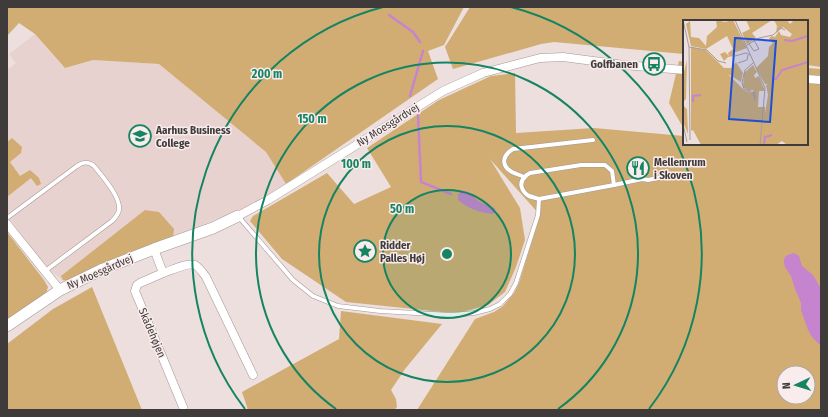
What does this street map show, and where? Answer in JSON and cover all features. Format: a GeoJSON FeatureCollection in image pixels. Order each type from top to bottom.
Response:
{"type":"FeatureCollection","features":[{"type":"Feature","properties":{"kind":"street","name":"Ny Moesgårdvej"},"geometry":{"type":"LineString","coordinates":[[7,326],[60,290],[103,269],[213,228],[238,216],[268,200],[443,91],[483,73],[540,58],[563,56],[683,70]]}},
{"type":"Feature","properties":{"kind":"street"},"geometry":{"type":"LineString","coordinates":[[808,79],[821,80]]}},
{"type":"Feature","properties":{"kind":"street"},"geometry":{"type":"LineString","coordinates":[[7,224],[60,290]]}},
{"type":"Feature","properties":{"kind":"street"},"geometry":{"type":"LineString","coordinates":[[154,249],[163,274]]}},
{"type":"Feature","properties":{"kind":"street","name":"Skådehøjen"},"geometry":{"type":"LineString","coordinates":[[184,407],[135,291],[137,285],[140,283],[187,265],[193,264],[197,267],[206,277],[253,375]]}},
{"type":"Feature","properties":{"kind":"lane"},"geometry":{"type":"LineString","coordinates":[[524,177],[512,172],[504,163],[504,157],[513,149],[593,140]]}},
{"type":"Feature","properties":{"kind":"lane"},"geometry":{"type":"LineString","coordinates":[[7,218],[76,166],[86,162],[91,163],[94,166],[115,195],[119,209],[112,221],[45,271]]}},
{"type":"Feature","properties":{"kind":"lane"},"geometry":{"type":"LineString","coordinates":[[614,185],[612,171],[605,166],[581,165],[530,173],[524,177],[522,182],[524,192],[529,196],[539,199],[614,185],[642,179],[648,180],[668,176]]}},
{"type":"Feature","properties":{"kind":"lane"},"geometry":{"type":"LineString","coordinates":[[238,216],[293,280],[313,296],[338,306],[380,311],[452,315],[474,313],[490,309],[500,304],[510,294],[516,283],[538,215],[539,199]]}},
{"type":"Feature","properties":{"kind":"shaded area"},"geometry":{"type":"Polygon","coordinates":[[[7,7],[464,7],[444,45],[428,51],[438,79],[286,184],[266,152],[159,64],[93,60],[65,68],[35,34],[19,23],[7,36],[7,7]]]}},
{"type":"Feature","properties":{"kind":"shaded area"},"geometry":{"type":"Polygon","coordinates":[[[470,7],[821,7],[821,67],[808,65],[808,20],[683,20],[683,54],[554,42],[541,44],[453,69],[445,47],[470,7]]]}},
{"type":"Feature","properties":{"kind":"shaded area"},"geometry":{"type":"Polygon","coordinates":[[[35,34],[65,68],[93,60],[159,64],[266,152],[286,184],[248,206],[63,281],[45,266],[7,215],[7,70],[16,63],[9,54],[35,34]]]}},
{"type":"Feature","properties":{"kind":"shaded area"},"geometry":{"type":"Polygon","coordinates":[[[679,61],[683,62],[683,127],[669,103],[679,61]]]}},
{"type":"Feature","properties":{"kind":"shaded area"},"geometry":{"type":"Polygon","coordinates":[[[808,68],[821,69],[821,410],[417,410],[475,319],[494,312],[503,306],[514,293],[519,283],[540,215],[490,159],[520,208],[525,240],[516,267],[505,292],[488,305],[462,312],[443,312],[346,302],[282,259],[250,221],[253,216],[327,173],[354,204],[391,187],[367,148],[439,100],[491,76],[515,73],[516,133],[594,128],[683,136],[683,145],[808,145],[808,68]]]}},
{"type":"Feature","properties":{"kind":"shaded area"},"geometry":{"type":"Polygon","coordinates":[[[12,138],[22,147],[21,153],[10,162],[20,176],[30,170],[39,178],[41,184],[37,186],[31,178],[7,197],[7,142],[12,138]]]}},
{"type":"Feature","properties":{"kind":"shaded area"},"geometry":{"type":"Polygon","coordinates":[[[461,191],[471,193],[477,200],[485,205],[495,208],[495,211],[493,214],[474,210],[458,200],[458,195],[461,191]]]}},
{"type":"Feature","properties":{"kind":"shaded area"},"geometry":{"type":"Polygon","coordinates":[[[145,210],[159,212],[174,229],[173,237],[68,281],[63,280],[61,276],[145,210]]]}},
{"type":"Feature","properties":{"kind":"shaded area"},"geometry":{"type":"Polygon","coordinates":[[[7,232],[48,287],[46,294],[7,323],[7,232]]]}},
{"type":"Feature","properties":{"kind":"shaded area"},"geometry":{"type":"Polygon","coordinates":[[[793,253],[799,256],[802,266],[813,275],[820,287],[821,346],[812,337],[808,330],[801,310],[801,303],[791,276],[785,267],[784,259],[786,256],[793,253]]]}},
{"type":"Feature","properties":{"kind":"shaded area"},"geometry":{"type":"Polygon","coordinates":[[[92,287],[142,410],[7,410],[7,344],[53,309],[92,287]]]}},
{"type":"Feature","properties":{"kind":"shaded area"},"geometry":{"type":"Polygon","coordinates":[[[341,311],[442,324],[405,369],[391,390],[396,399],[397,407],[394,410],[248,410],[242,392],[339,339],[341,311]]]}},
{"type":"Feature","properties":{"kind":"waterway"},"geometry":{"type":"LineString","coordinates":[[389,15],[413,32],[420,42]]}},
{"type":"Feature","properties":{"kind":"waterway"},"geometry":{"type":"LineString","coordinates":[[410,96],[423,51]]}},
{"type":"Feature","properties":{"kind":"waterway"},"geometry":{"type":"LineString","coordinates":[[418,115],[421,182],[451,194]]}},
{"type":"Feature","properties":{"kind":"place","name":"Golfbanen"},"geometry":{"type":"Point","coordinates":[654,64]}},
{"type":"Feature","properties":{"kind":"place","name":"Aarhus Business College"},"geometry":{"type":"Point","coordinates":[140,136]}},
{"type":"Feature","properties":{"kind":"place","name":"Mellemrum i Skoven"},"geometry":{"type":"Point","coordinates":[638,168]}},
{"type":"Feature","properties":{"kind":"place","name":"Ridder Palles Høj"},"geometry":{"type":"Point","coordinates":[365,251]}}]}
